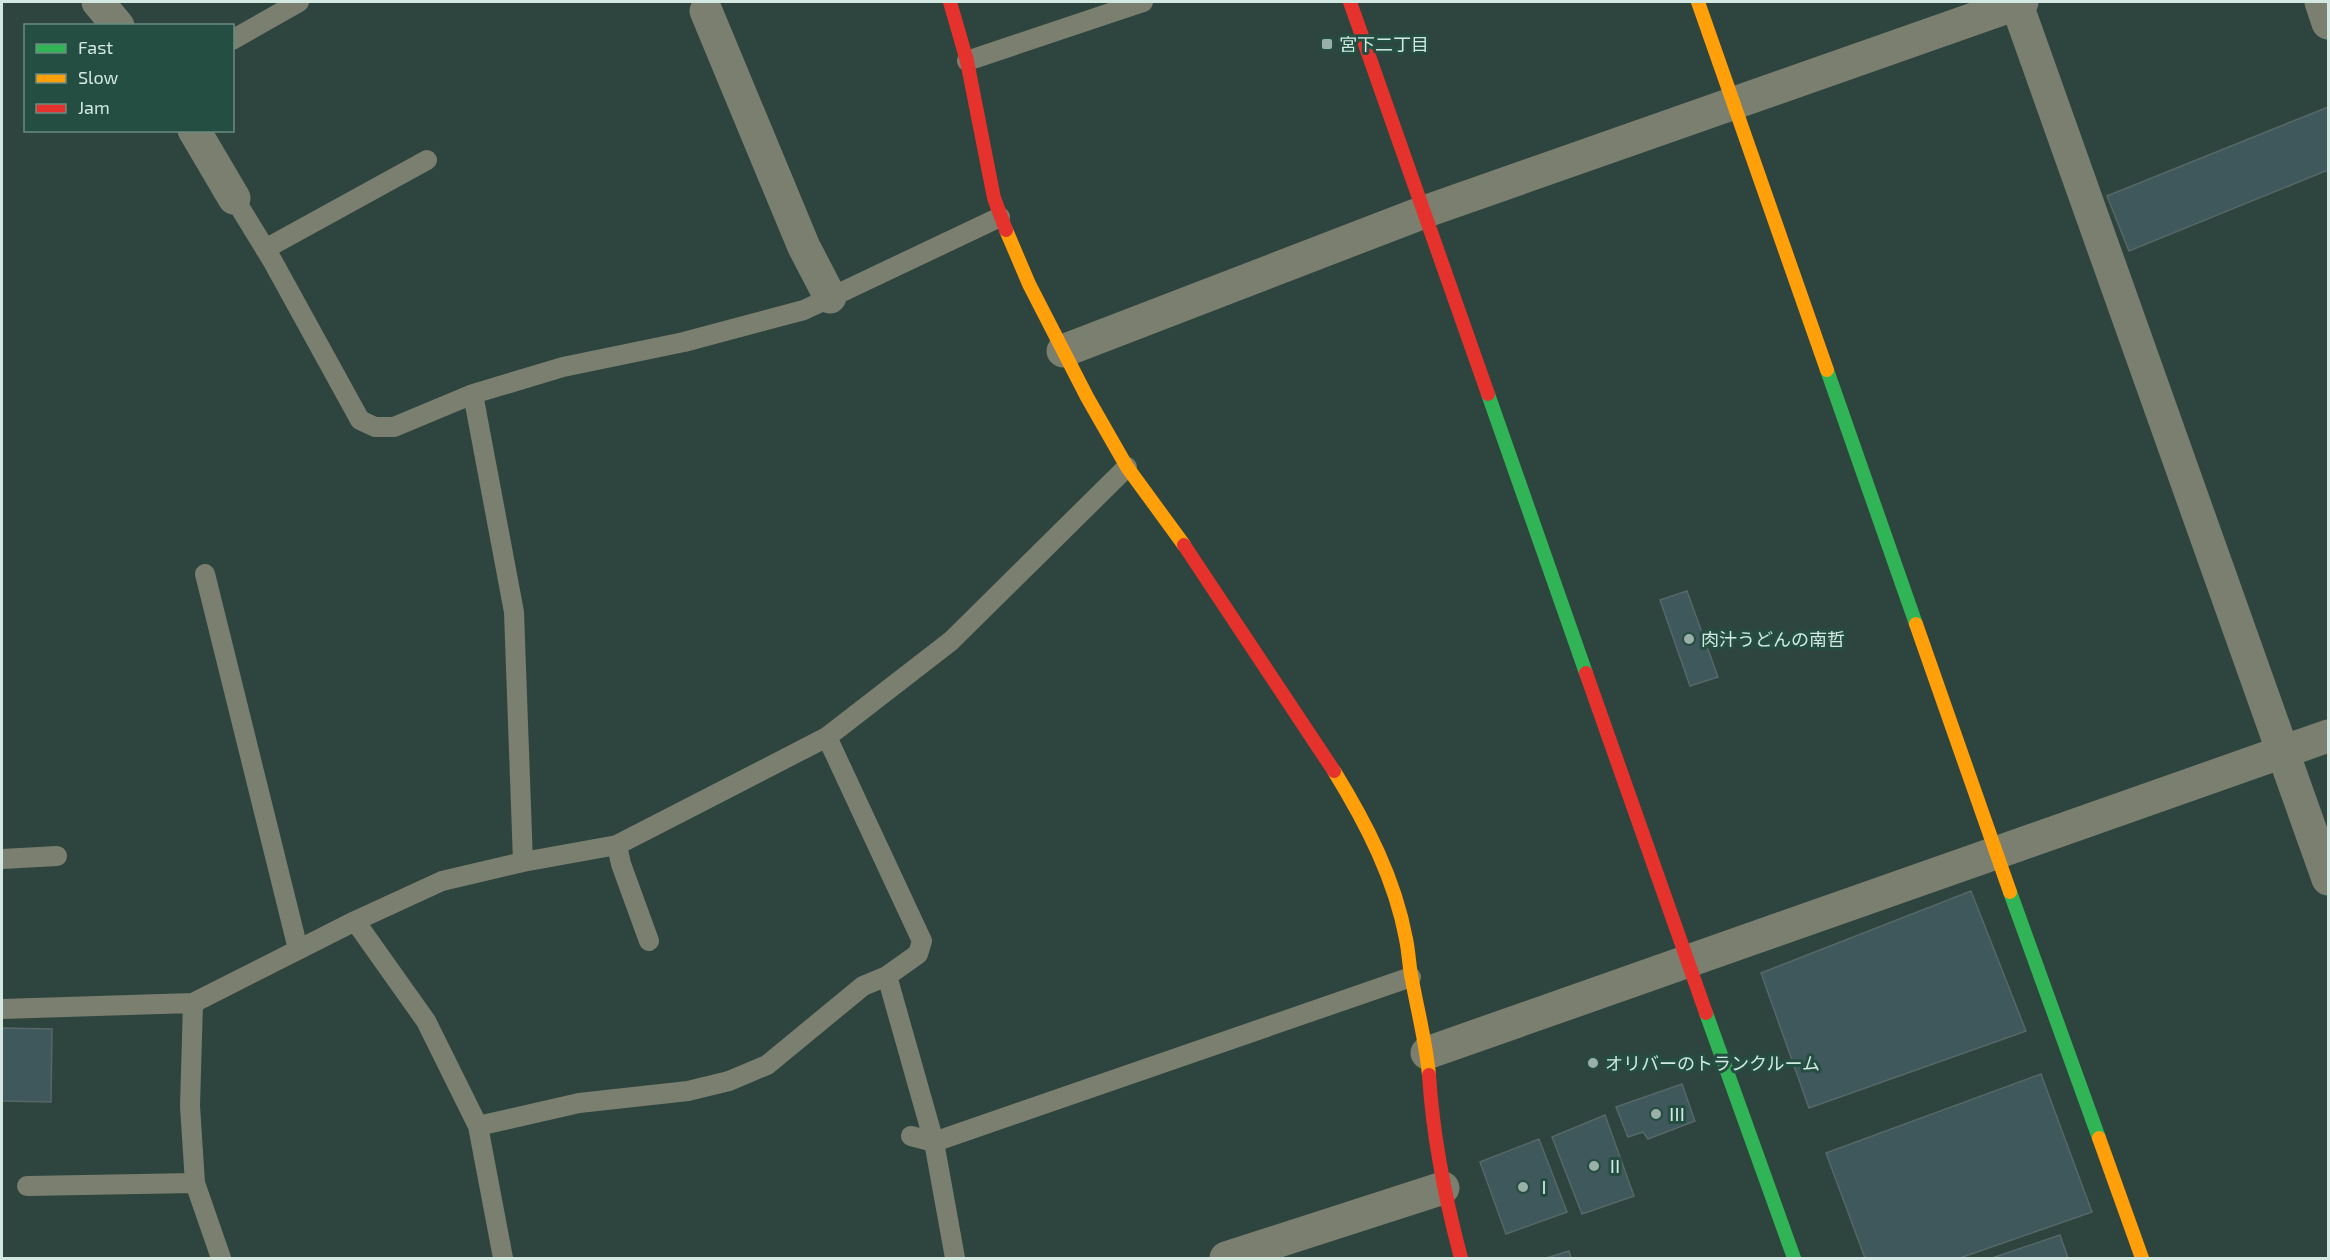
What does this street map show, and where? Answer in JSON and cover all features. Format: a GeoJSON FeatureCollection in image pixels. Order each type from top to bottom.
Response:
{"type":"FeatureCollection","features":[{"type":"Feature","properties":{"kind":"street"},"geometry":{"type":"LineString","coordinates":[[98,2],[116,24]]}},
{"type":"Feature","properties":{"kind":"street"},"geometry":{"type":"LineString","coordinates":[[950,2],[967,61],[1000,217],[1029,284],[1127,467],[1194,559],[1317,743],[1360,813],[1388,874],[1406,938],[1426,1053],[1443,1188],[1461,1258]]}},
{"type":"Feature","properties":{"kind":"street"},"geometry":{"type":"LineString","coordinates":[[1350,2],[1794,1258]]}},
{"type":"Feature","properties":{"kind":"street"},"geometry":{"type":"LineString","coordinates":[[1698,2],[1997,854],[2142,1258]]}},
{"type":"Feature","properties":{"kind":"street"},"geometry":{"type":"LineString","coordinates":[[1063,351],[1424,212],[2018,2],[2328,879]]}},
{"type":"Feature","properties":{"kind":"street"},"geometry":{"type":"LineString","coordinates":[[2321,2],[2328,23]]}},
{"type":"Feature","properties":{"kind":"street"},"geometry":{"type":"LineString","coordinates":[[706,11],[804,247],[830,297]]}},
{"type":"Feature","properties":{"kind":"street"},"geometry":{"type":"LineString","coordinates":[[195,132],[234,198]]}},
{"type":"Feature","properties":{"kind":"street"},"geometry":{"type":"LineString","coordinates":[[1426,1053],[2328,736]]}},
{"type":"Feature","properties":{"kind":"street"},"geometry":{"type":"LineString","coordinates":[[1226,1258],[1264,1253],[1443,1188]]}},
{"type":"Feature","properties":{"kind":"lane"},"geometry":{"type":"LineString","coordinates":[[967,61],[1143,2]]}},
{"type":"Feature","properties":{"kind":"lane"},"geometry":{"type":"LineString","coordinates":[[234,39],[291,4]]}},
{"type":"Feature","properties":{"kind":"lane"},"geometry":{"type":"LineString","coordinates":[[265,249],[427,160]]}},
{"type":"Feature","properties":{"kind":"lane"},"geometry":{"type":"LineString","coordinates":[[234,198],[360,420],[375,428],[394,427],[473,394],[563,367],[684,342],[804,310],[1000,217]]}},
{"type":"Feature","properties":{"kind":"lane"},"geometry":{"type":"LineString","coordinates":[[473,394],[514,612],[523,862]]}},
{"type":"Feature","properties":{"kind":"lane"},"geometry":{"type":"LineString","coordinates":[[2,1009],[193,1003],[355,921],[442,881],[523,862],[617,845],[827,737],[951,641],[1127,467]]}},
{"type":"Feature","properties":{"kind":"lane"},"geometry":{"type":"LineString","coordinates":[[205,574],[298,949]]}},
{"type":"Feature","properties":{"kind":"lane"},"geometry":{"type":"LineString","coordinates":[[478,1126],[579,1103],[688,1091],[729,1081],[767,1065],[863,986],[887,976],[918,954],[922,941],[827,737]]}},
{"type":"Feature","properties":{"kind":"lane"},"geometry":{"type":"LineString","coordinates":[[617,845],[621,864],[649,941]]}},
{"type":"Feature","properties":{"kind":"lane"},"geometry":{"type":"LineString","coordinates":[[2,859],[57,856]]}},
{"type":"Feature","properties":{"kind":"lane"},"geometry":{"type":"LineString","coordinates":[[355,921],[426,1021],[478,1126],[503,1258]]}},
{"type":"Feature","properties":{"kind":"lane"},"geometry":{"type":"LineString","coordinates":[[887,976],[934,1142],[955,1258]]}},
{"type":"Feature","properties":{"kind":"lane"},"geometry":{"type":"LineString","coordinates":[[911,1136],[934,1142],[1411,977]]}},
{"type":"Feature","properties":{"kind":"lane"},"geometry":{"type":"LineString","coordinates":[[193,1003],[190,1106],[195,1183],[221,1258]]}},
{"type":"Feature","properties":{"kind":"lane"},"geometry":{"type":"LineString","coordinates":[[27,1186],[195,1183]]}},
{"type":"Feature","properties":{"kind":"building"},"geometry":{"type":"Polygon","coordinates":[[[2328,107],[2328,170],[2129,251],[2107,196],[2328,107]]]}},
{"type":"Feature","properties":{"kind":"building","name":"肉汁うどんの南哲"},"geometry":{"type":"Polygon","coordinates":[[[1687,591],[1718,677],[1690,686],[1660,600],[1687,591]]]}},
{"type":"Feature","properties":{"kind":"building"},"geometry":{"type":"Polygon","coordinates":[[[1971,891],[2026,1031],[1809,1108],[1761,973],[1971,891]]]}},
{"type":"Feature","properties":{"kind":"building"},"geometry":{"type":"Polygon","coordinates":[[[2,1028],[52,1029],[51,1102],[2,1101],[2,1028]]]}},
{"type":"Feature","properties":{"kind":"building"},"geometry":{"type":"Polygon","coordinates":[[[2041,1074],[2092,1212],[1960,1258],[1865,1258],[1826,1153],[2041,1074]]]}},
{"type":"Feature","properties":{"kind":"building","name":"Ⅲ"},"geometry":{"type":"Polygon","coordinates":[[[1682,1084],[1695,1121],[1648,1139],[1643,1132],[1628,1137],[1616,1107],[1682,1084]]]}},
{"type":"Feature","properties":{"kind":"building","name":"Ⅱ"},"geometry":{"type":"Polygon","coordinates":[[[1605,1115],[1634,1196],[1582,1214],[1552,1137],[1605,1115]]]}},
{"type":"Feature","properties":{"kind":"building","name":"Ⅰ"},"geometry":{"type":"Polygon","coordinates":[[[1539,1139],[1567,1212],[1506,1234],[1480,1162],[1539,1139]]]}},
{"type":"Feature","properties":{"kind":"building"},"geometry":{"type":"Polygon","coordinates":[[[2060,1235],[2068,1258],[1992,1258],[2060,1235]]]}},
{"type":"Feature","properties":{"kind":"building"},"geometry":{"type":"Polygon","coordinates":[[[1569,1251],[1571,1258],[1546,1258],[1569,1251]]]}},
{"type":"Feature","properties":{"kind":"traffic: fast"},"geometry":{"type":"LineString","coordinates":[[1827,370],[1916,624]]}},
{"type":"Feature","properties":{"kind":"traffic: fast"},"geometry":{"type":"LineString","coordinates":[[1488,394],[1586,673]]}},
{"type":"Feature","properties":{"kind":"traffic: fast"},"geometry":{"type":"LineString","coordinates":[[2010,892],[2099,1138]]}},
{"type":"Feature","properties":{"kind":"traffic: fast"},"geometry":{"type":"LineString","coordinates":[[1706,1013],[1794,1258]]}},
{"type":"Feature","properties":{"kind":"traffic: slow"},"geometry":{"type":"LineString","coordinates":[[1698,2],[1827,370]]}},
{"type":"Feature","properties":{"kind":"traffic: slow"},"geometry":{"type":"LineString","coordinates":[[1006,230],[1029,284],[1087,397],[1127,467],[1184,545]]}},
{"type":"Feature","properties":{"kind":"traffic: slow"},"geometry":{"type":"LineString","coordinates":[[1916,624],[2010,892]]}},
{"type":"Feature","properties":{"kind":"traffic: slow"},"geometry":{"type":"LineString","coordinates":[[1334,771],[1368,831],[1395,895],[1406,939],[1429,1075]]}},
{"type":"Feature","properties":{"kind":"traffic: slow"},"geometry":{"type":"LineString","coordinates":[[2099,1138],[2142,1258]]}},
{"type":"Feature","properties":{"kind":"traffic: jam"},"geometry":{"type":"LineString","coordinates":[[950,2],[967,61],[994,198],[1006,230]]}},
{"type":"Feature","properties":{"kind":"traffic: jam"},"geometry":{"type":"LineString","coordinates":[[1350,2],[1488,394]]}},
{"type":"Feature","properties":{"kind":"traffic: jam"},"geometry":{"type":"LineString","coordinates":[[1184,545],[1334,771]]}},
{"type":"Feature","properties":{"kind":"traffic: jam"},"geometry":{"type":"LineString","coordinates":[[1586,673],[1706,1013]]}},
{"type":"Feature","properties":{"kind":"traffic: jam"},"geometry":{"type":"LineString","coordinates":[[1429,1075],[1440,1168],[1461,1258]]}},
{"type":"Feature","properties":{"kind":"place","name":"宮下二丁目"},"geometry":{"type":"Point","coordinates":[1327,44]}},
{"type":"Feature","properties":{"kind":"place","name":"肉汁うどんの南哲"},"geometry":{"type":"Point","coordinates":[1689,639]}},
{"type":"Feature","properties":{"kind":"place","name":"オリバーのトランクルーム"},"geometry":{"type":"Point","coordinates":[1593,1063]}},
{"type":"Feature","properties":{"kind":"place","name":"Ⅲ"},"geometry":{"type":"Point","coordinates":[1656,1114]}},
{"type":"Feature","properties":{"kind":"place","name":"Ⅱ"},"geometry":{"type":"Point","coordinates":[1594,1166]}},
{"type":"Feature","properties":{"kind":"place","name":"Ⅰ"},"geometry":{"type":"Point","coordinates":[1523,1187]}}]}
